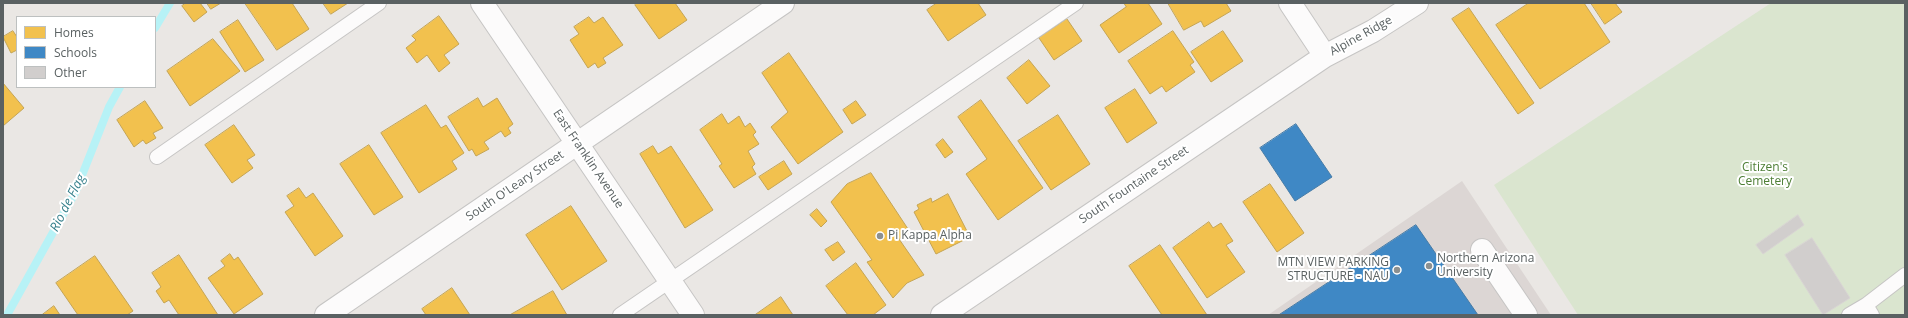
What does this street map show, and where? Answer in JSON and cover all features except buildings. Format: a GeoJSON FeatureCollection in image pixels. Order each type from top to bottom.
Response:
{"type":"FeatureCollection","features":[{"type":"Feature","properties":{"kind":"street","name":"East Franklin Avenue"},"geometry":{"type":"LineString","coordinates":[[482,3],[693,315]]}},
{"type":"Feature","properties":{"kind":"street","name":"South O'Leary Street"},"geometry":{"type":"LineString","coordinates":[[326,315],[783,3]]}},
{"type":"Feature","properties":{"kind":"street"},"geometry":{"type":"LineString","coordinates":[[1290,3],[1325,56]]}},
{"type":"Feature","properties":{"kind":"street","name":"Alpine Ridge"},"geometry":{"type":"LineString","coordinates":[[1325,56],[1373,31],[1417,3]]}},
{"type":"Feature","properties":{"kind":"street","name":"South Fountaine Street"},"geometry":{"type":"LineString","coordinates":[[942,315],[1325,56]]}},
{"type":"Feature","properties":{"kind":"street"},"geometry":{"type":"LineString","coordinates":[[1482,250],[1526,315]]}},
{"type":"Feature","properties":{"kind":"lane"},"geometry":{"type":"LineString","coordinates":[[157,157],[379,3]]}},
{"type":"Feature","properties":{"kind":"lane"},"geometry":{"type":"LineString","coordinates":[[620,315],[1076,3]]}},
{"type":"Feature","properties":{"kind":"lane"},"geometry":{"type":"LineString","coordinates":[[1849,315],[1869,310],[1905,276]]}},
{"type":"Feature","properties":{"kind":"shaded area","name":"Northern Arizona University"},"geometry":{"type":"Polygon","coordinates":[[[1462,181],[1551,315],[1268,315],[1462,181]]]}},
{"type":"Feature","properties":{"kind":"green space","name":"Citizen's Cemetery"},"geometry":{"type":"Polygon","coordinates":[[[1771,3],[1905,3],[1905,315],[1578,315],[1494,185],[1771,3]]]}},
{"type":"Feature","properties":{"kind":"waterway","name":"Rio de Flag"},"geometry":{"type":"LineString","coordinates":[[156,26],[170,3]]}},
{"type":"Feature","properties":{"kind":"waterway","name":"Rio de Flag"},"geometry":{"type":"LineString","coordinates":[[7,315],[75,193],[109,107],[119,88]]}},
{"type":"Feature","properties":{"kind":"place","name":"Pi Kappa Alpha"},"geometry":{"type":"Point","coordinates":[880,236]}},
{"type":"Feature","properties":{"kind":"place","name":"Northern Arizona University"},"geometry":{"type":"Point","coordinates":[1429,266]}},
{"type":"Feature","properties":{"kind":"place","name":"MTN VIEW PARKING STRUCTURE - NAU"},"geometry":{"type":"Point","coordinates":[1397,270]}}]}
